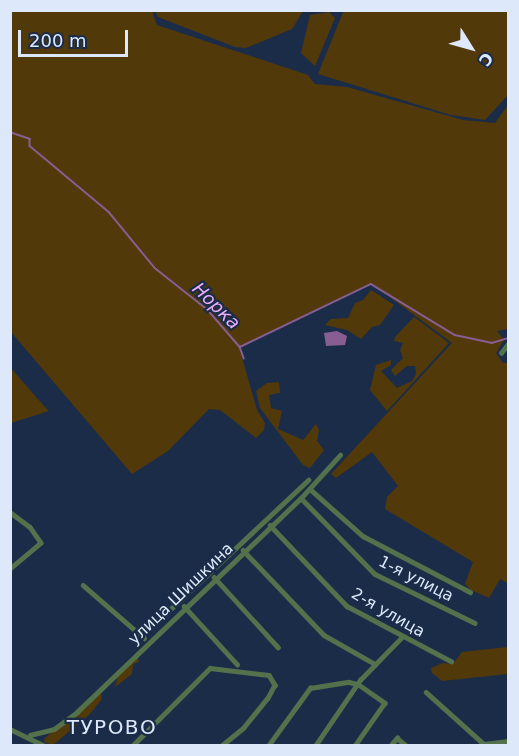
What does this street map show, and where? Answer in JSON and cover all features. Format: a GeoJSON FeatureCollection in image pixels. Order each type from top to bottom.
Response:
{"type":"FeatureCollection","features":[{"type":"Feature","properties":{"kind":"street"},"geometry":{"type":"LineString","coordinates":[[501,353],[508,344]]}},
{"type":"Feature","properties":{"kind":"street","name":"улица Шишкина"},"geometry":{"type":"LineString","coordinates":[[30,735],[60,726],[213,577],[301,498],[340,455]]}},
{"type":"Feature","properties":{"kind":"street"},"geometry":{"type":"LineString","coordinates":[[142,636],[308,480]]}},
{"type":"Feature","properties":{"kind":"street"},"geometry":{"type":"LineString","coordinates":[[310,489],[363,536],[470,592]]}},
{"type":"Feature","properties":{"kind":"street","name":"1-я улица"},"geometry":{"type":"LineString","coordinates":[[301,498],[375,574],[475,623]]}},
{"type":"Feature","properties":{"kind":"street"},"geometry":{"type":"LineString","coordinates":[[10,569],[40,545],[30,527],[11,516]]}},
{"type":"Feature","properties":{"kind":"street","name":"2-я улица"},"geometry":{"type":"LineString","coordinates":[[270,525],[342,602],[402,637],[451,661]]}},
{"type":"Feature","properties":{"kind":"street"},"geometry":{"type":"LineString","coordinates":[[243,550],[324,635],[375,664]]}},
{"type":"Feature","properties":{"kind":"street"},"geometry":{"type":"LineString","coordinates":[[213,577],[278,647]]}},
{"type":"Feature","properties":{"kind":"street"},"geometry":{"type":"LineString","coordinates":[[83,585],[148,641]]}},
{"type":"Feature","properties":{"kind":"street"},"geometry":{"type":"LineString","coordinates":[[184,606],[237,663]]}},
{"type":"Feature","properties":{"kind":"street"},"geometry":{"type":"LineString","coordinates":[[315,746],[358,684],[402,637]]}},
{"type":"Feature","properties":{"kind":"street"},"geometry":{"type":"LineString","coordinates":[[132,746],[210,668],[269,675],[274,685],[268,698],[244,728],[222,746]]}},
{"type":"Feature","properties":{"kind":"street"},"geometry":{"type":"LineString","coordinates":[[268,746],[310,688],[358,684],[385,703],[355,746]]}},
{"type":"Feature","properties":{"kind":"street"},"geometry":{"type":"LineString","coordinates":[[426,692],[484,744],[508,741]]}},
{"type":"Feature","properties":{"kind":"street"},"geometry":{"type":"LineString","coordinates":[[10,729],[30,735],[45,746]]}},
{"type":"Feature","properties":{"kind":"street"},"geometry":{"type":"LineString","coordinates":[[390,746],[397,738],[407,746]]}},
{"type":"Feature","properties":{"kind":"shaded area"},"geometry":{"type":"Polygon","coordinates":[[[155,10],[303,11],[292,29],[246,48],[235,47],[158,17],[155,10]]]}},
{"type":"Feature","properties":{"kind":"shaded area"},"geometry":{"type":"Polygon","coordinates":[[[344,10],[508,11],[508,95],[485,120],[451,115],[318,74],[344,10]]]}},
{"type":"Feature","properties":{"kind":"shaded area"},"geometry":{"type":"Polygon","coordinates":[[[10,11],[152,11],[157,25],[308,75],[315,84],[347,87],[463,120],[495,123],[508,105],[508,329],[497,331],[504,340],[496,353],[503,363],[508,363],[508,583],[500,579],[489,598],[471,590],[465,584],[473,562],[385,509],[387,497],[398,486],[372,452],[336,478],[331,474],[452,343],[371,283],[239,347],[257,410],[265,423],[264,430],[256,438],[220,410],[209,409],[168,451],[132,474],[11,332],[10,11]]]}},
{"type":"Feature","properties":{"kind":"shaded area"},"geometry":{"type":"Polygon","coordinates":[[[329,12],[335,18],[315,66],[301,53],[310,15],[329,12]]]}},
{"type":"Feature","properties":{"kind":"shaded area"},"geometry":{"type":"Polygon","coordinates":[[[371,290],[394,305],[380,325],[372,327],[361,339],[347,330],[325,325],[331,319],[348,318],[355,303],[363,300],[371,290]]]}},
{"type":"Feature","properties":{"kind":"shaded area"},"geometry":{"type":"Polygon","coordinates":[[[414,317],[449,343],[387,411],[370,390],[376,365],[391,360],[391,365],[381,371],[397,388],[412,381],[416,374],[415,366],[407,366],[395,376],[391,370],[403,358],[400,350],[403,343],[394,341],[395,337],[414,317]]]}},
{"type":"Feature","properties":{"kind":"shaded area"},"geometry":{"type":"Polygon","coordinates":[[[337,331],[347,336],[345,345],[326,346],[324,333],[337,331]]]}},
{"type":"Feature","properties":{"kind":"shaded area"},"geometry":{"type":"Polygon","coordinates":[[[10,367],[44,406],[49,411],[11,423],[10,367]]]}},
{"type":"Feature","properties":{"kind":"shaded area"},"geometry":{"type":"Polygon","coordinates":[[[279,382],[280,393],[269,395],[271,408],[282,411],[278,429],[303,440],[316,424],[319,430],[317,441],[324,450],[310,468],[303,465],[260,408],[256,391],[267,383],[279,382]]]}},
{"type":"Feature","properties":{"kind":"shaded area"},"geometry":{"type":"Polygon","coordinates":[[[508,647],[508,674],[442,681],[432,673],[431,668],[443,663],[453,664],[462,652],[508,647]]]}},
{"type":"Feature","properties":{"kind":"shaded area"},"geometry":{"type":"Polygon","coordinates":[[[137,656],[139,662],[133,664],[132,674],[115,687],[118,675],[137,656]]]}},
{"type":"Feature","properties":{"kind":"shaded area"},"geometry":{"type":"Polygon","coordinates":[[[101,692],[102,699],[89,715],[53,745],[44,742],[45,738],[101,692]]]}},
{"type":"Feature","properties":{"kind":"waterway","name":"Норка"},"geometry":{"type":"LineString","coordinates":[[10,132],[30,139],[30,146],[109,212],[155,268],[207,309],[240,347],[371,284],[455,335],[492,343],[508,338]]}},
{"type":"Feature","properties":{"kind":"waterway"},"geometry":{"type":"LineString","coordinates":[[240,347],[244,358]]}},
{"type":"Feature","properties":{"kind":"district","name":"ТУРОВО"},"geometry":{"type":"Point","coordinates":[112,727]}}]}
